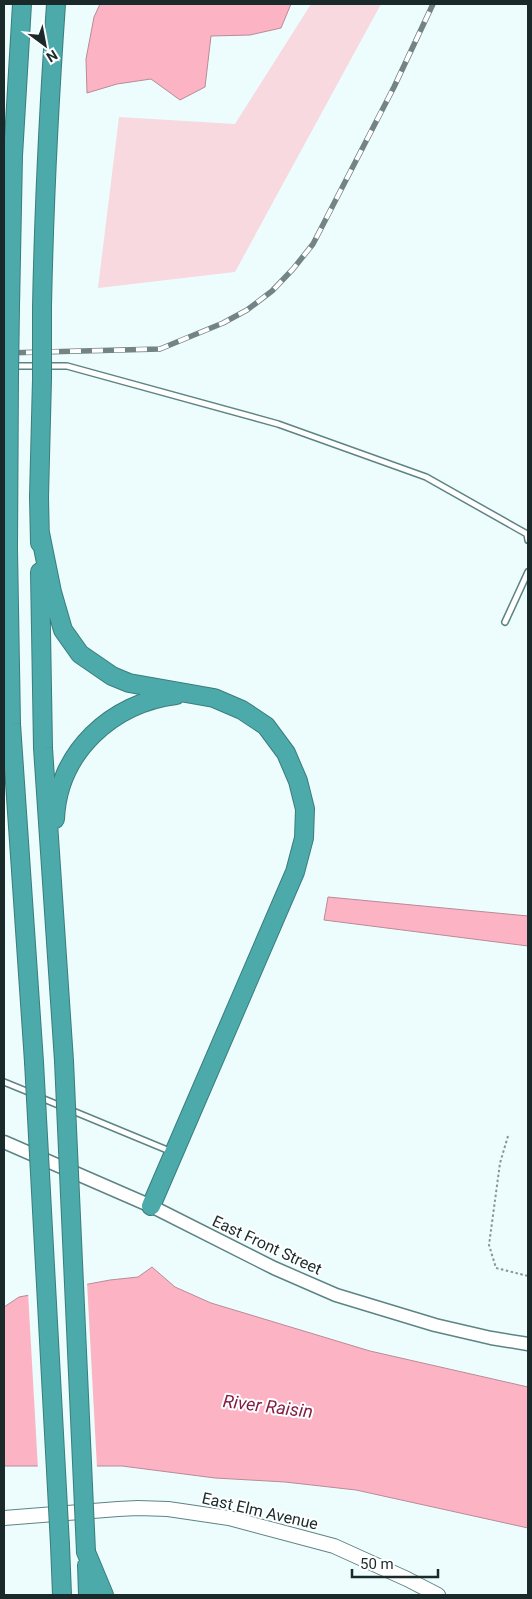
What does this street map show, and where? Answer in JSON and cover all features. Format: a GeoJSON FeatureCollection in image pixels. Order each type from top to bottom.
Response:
{"type":"FeatureCollection","features":[{"type":"Feature","properties":{"kind":"highway"},"geometry":{"type":"LineString","coordinates":[[22,4],[13,156],[7,370],[6,557],[11,724],[34,1062],[62,1595]]}},
{"type":"Feature","properties":{"kind":"highway"},"geometry":{"type":"LineString","coordinates":[[56,4],[46,166],[42,307],[40,533],[43,748],[64,1061],[88,1595]]}},
{"type":"Feature","properties":{"kind":"highway"},"geometry":{"type":"LineString","coordinates":[[40,533],[52,592],[63,630],[80,654],[112,676],[129,684],[214,698],[242,710],[266,726],[286,753],[298,781],[305,809],[304,838],[295,872],[151,1206]]}},
{"type":"Feature","properties":{"kind":"highway"},"geometry":{"type":"LineString","coordinates":[[52,889],[56,810],[59,793],[69,766],[78,751],[99,728],[133,707],[163,696],[188,693]]}},
{"type":"Feature","properties":{"kind":"highway"},"geometry":{"type":"LineString","coordinates":[[4,791],[11,812],[21,876]]}},
{"type":"Feature","properties":{"kind":"highway"},"geometry":{"type":"LineString","coordinates":[[86,1552],[104,1595]]}},
{"type":"Feature","properties":{"kind":"highway"},"geometry":{"type":"LineString","coordinates":[[53,1595],[60,1569]]}},
{"type":"Feature","properties":{"kind":"main road","name":"East Elm Avenue"},"geometry":{"type":"LineString","coordinates":[[4,1518],[138,1508],[168,1509],[229,1518],[334,1546],[438,1595]]}},
{"type":"Feature","properties":{"kind":"street","name":"East Front Street"},"geometry":{"type":"LineString","coordinates":[[4,1142],[151,1206],[274,1268],[336,1295],[435,1325],[491,1338],[528,1344]]}},
{"type":"Feature","properties":{"kind":"lane"},"geometry":{"type":"LineString","coordinates":[[7,370],[67,366],[278,424],[426,476],[527,534],[528,540]]}},
{"type":"Feature","properties":{"kind":"lane"},"geometry":{"type":"LineString","coordinates":[[506,622],[528,572]]}},
{"type":"Feature","properties":{"kind":"lane"},"geometry":{"type":"LineString","coordinates":[[4,1082],[174,1154]]}},
{"type":"Feature","properties":{"kind":"path"},"geometry":{"type":"LineString","coordinates":[[508,1136],[500,1163],[489,1245],[496,1268],[528,1276]]}},
{"type":"Feature","properties":{"kind":"shaded area"},"geometry":{"type":"Polygon","coordinates":[[[311,4],[381,4],[235,272],[98,288],[119,117],[235,124],[311,4]]]}},
{"type":"Feature","properties":{"kind":"water"},"geometry":{"type":"Polygon","coordinates":[[[100,4],[291,4],[281,28],[250,35],[211,36],[205,87],[180,100],[151,79],[117,84],[87,93],[86,59],[94,17],[100,4]]]}},
{"type":"Feature","properties":{"kind":"water"},"geometry":{"type":"Polygon","coordinates":[[[328,897],[528,916],[528,946],[324,920],[328,897]]]}},
{"type":"Feature","properties":{"kind":"water","name":"River Raisin"},"geometry":{"type":"Polygon","coordinates":[[[152,1267],[175,1287],[211,1303],[370,1351],[528,1387],[528,1528],[356,1490],[285,1482],[215,1478],[122,1466],[4,1466],[4,1307],[19,1297],[110,1280],[138,1277],[152,1267]]]}},
{"type":"Feature","properties":{"kind":"pier"},"geometry":{"type":"Polygon","coordinates":[[[87,1282],[97,1468],[38,1469],[28,1292],[87,1282]]]}},
{"type":"Feature","properties":{"kind":"railway"},"geometry":{"type":"LineString","coordinates":[[4,353],[160,349],[223,323],[247,310],[272,291],[313,244],[394,87],[433,4]]}}]}
